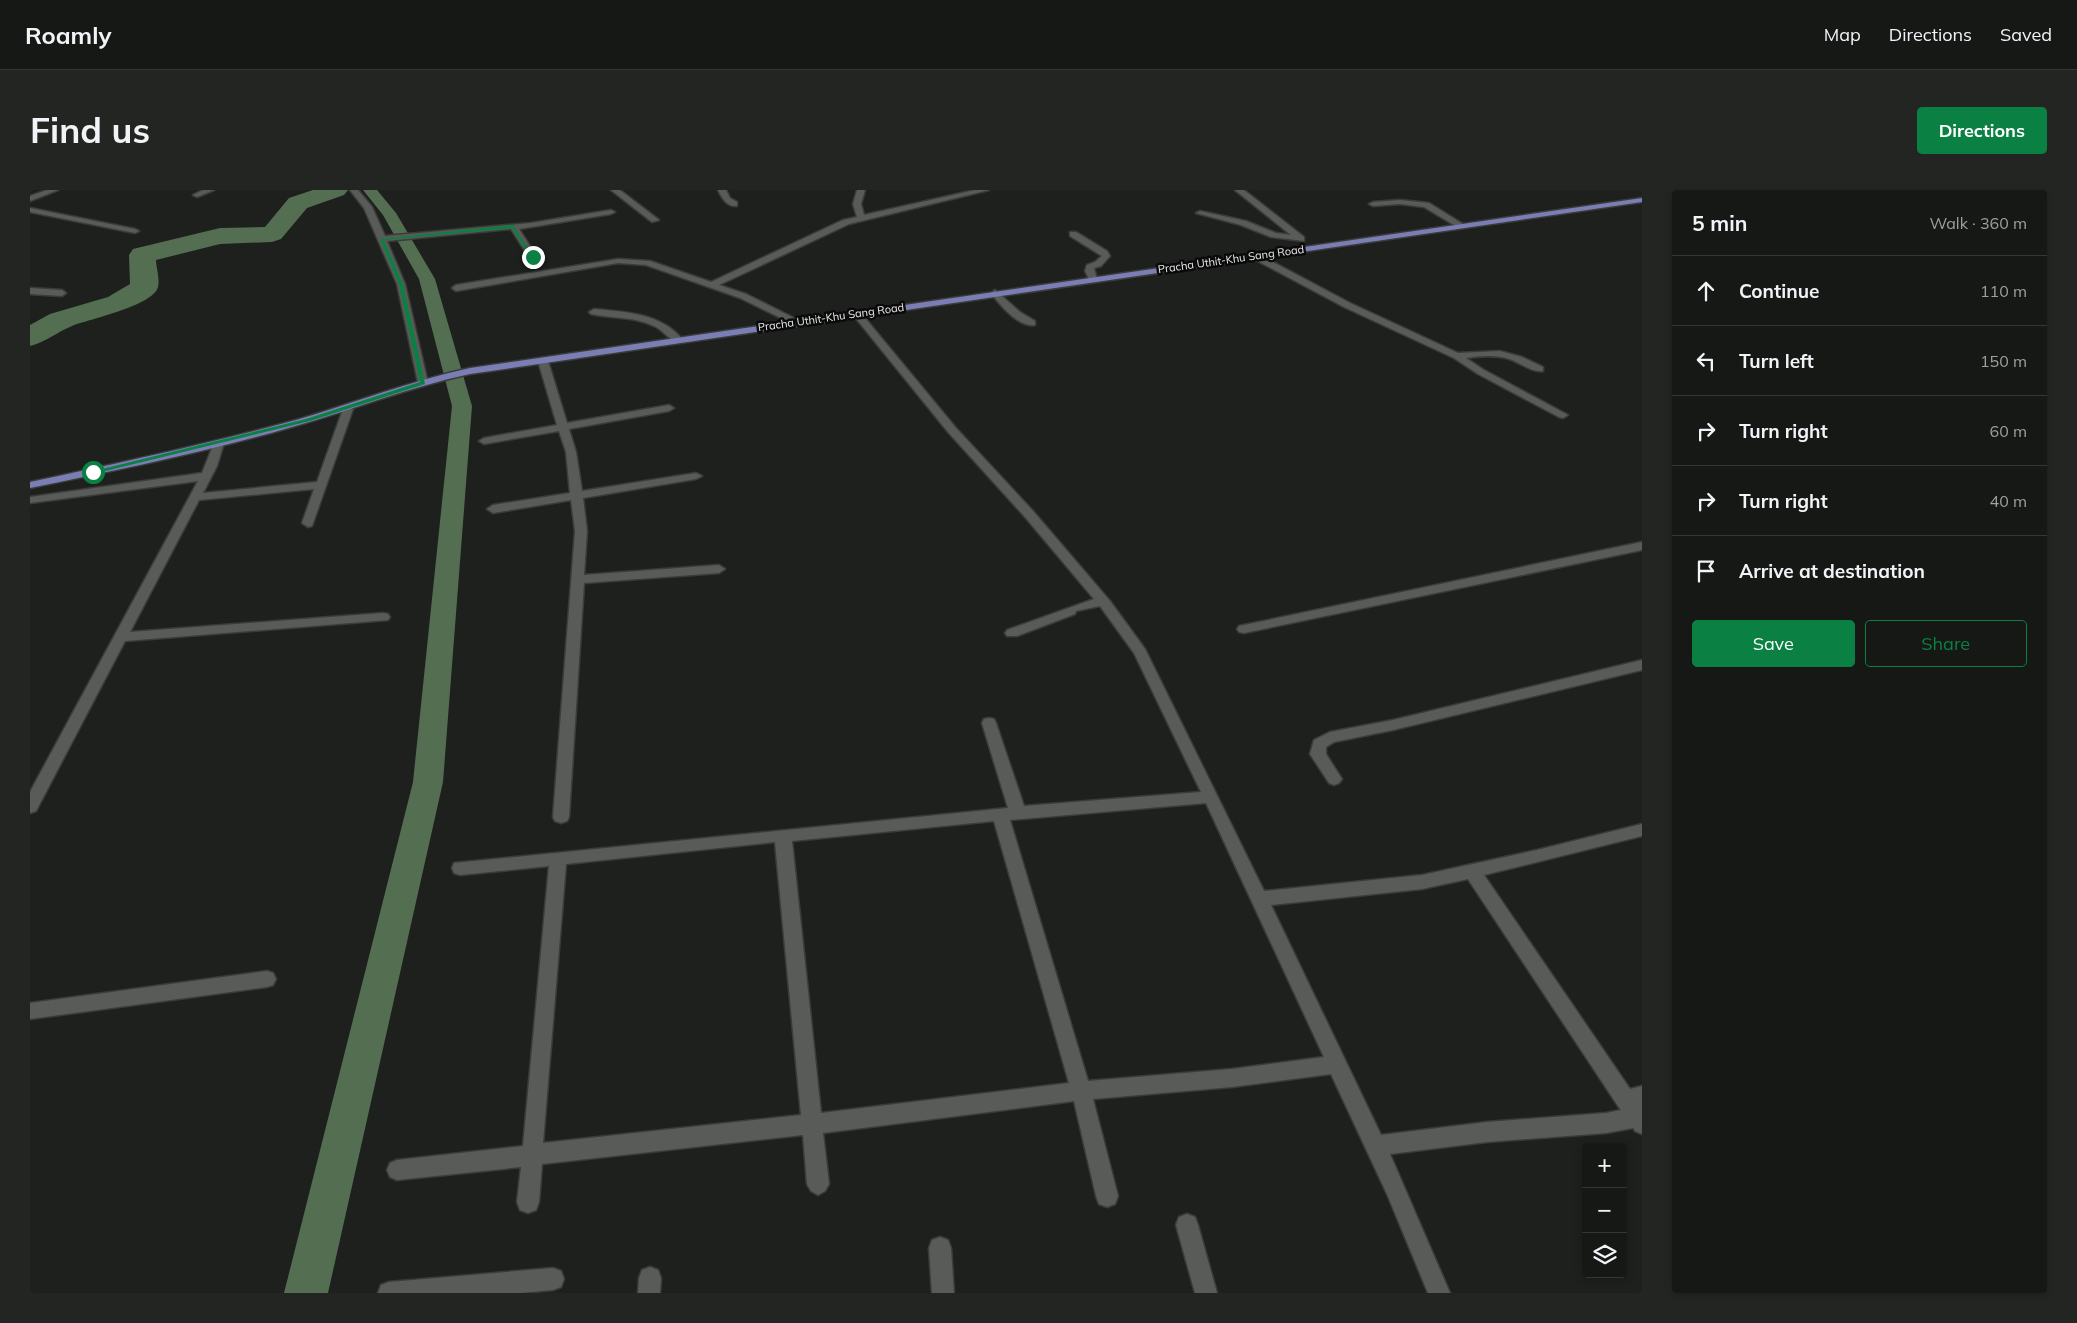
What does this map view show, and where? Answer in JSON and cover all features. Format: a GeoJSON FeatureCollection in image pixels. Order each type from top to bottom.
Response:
{"type":"FeatureCollection","features":[{"type":"Feature","properties":{"kind":"main road","name":"Pracha Uthit-Khu Sang Road"},"geometry":{"type":"LineString","coordinates":[[30,486],[219,443],[348,409],[444,376],[470,371],[795,322],[1642,200]]}},
{"type":"Feature","properties":{"kind":"street"},"geometry":{"type":"LineString","coordinates":[[30,199],[54,190]]}},
{"type":"Feature","properties":{"kind":"street"},"geometry":{"type":"LineString","coordinates":[[197,195],[210,190]]}},
{"type":"Feature","properties":{"kind":"street"},"geometry":{"type":"LineString","coordinates":[[354,190],[368,208],[401,284],[423,383]]}},
{"type":"Feature","properties":{"kind":"street"},"geometry":{"type":"LineString","coordinates":[[614,190],[655,220]]}},
{"type":"Feature","properties":{"kind":"street"},"geometry":{"type":"LineString","coordinates":[[722,190],[727,199],[734,204]]}},
{"type":"Feature","properties":{"kind":"street"},"geometry":{"type":"LineString","coordinates":[[861,190],[856,199],[861,217]]}},
{"type":"Feature","properties":{"kind":"street"},"geometry":{"type":"LineString","coordinates":[[711,285],[846,222],[861,217],[985,190]]}},
{"type":"Feature","properties":{"kind":"street"},"geometry":{"type":"LineString","coordinates":[[1239,190],[1312,248]]}},
{"type":"Feature","properties":{"kind":"street"},"geometry":{"type":"LineString","coordinates":[[1373,204],[1426,202],[1462,226]]}},
{"type":"Feature","properties":{"kind":"street"},"geometry":{"type":"LineString","coordinates":[[30,210],[135,231]]}},
{"type":"Feature","properties":{"kind":"street"},"geometry":{"type":"LineString","coordinates":[[382,239],[513,226],[611,212]]}},
{"type":"Feature","properties":{"kind":"street"},"geometry":{"type":"LineString","coordinates":[[1200,213],[1243,223],[1274,235],[1300,239]]}},
{"type":"Feature","properties":{"kind":"street"},"geometry":{"type":"LineString","coordinates":[[513,226],[533,257]]}},
{"type":"Feature","properties":{"kind":"street"},"geometry":{"type":"LineString","coordinates":[[1073,234],[1106,256],[1098,264],[1090,267],[1089,271],[1093,279]]}},
{"type":"Feature","properties":{"kind":"street"},"geometry":{"type":"LineString","coordinates":[[1255,256],[1331,298],[1456,356],[1481,372],[1563,415]]}},
{"type":"Feature","properties":{"kind":"street"},"geometry":{"type":"LineString","coordinates":[[456,288],[618,261],[633,261],[647,263],[711,285],[771,309],[795,322]]}},
{"type":"Feature","properties":{"kind":"street"},"geometry":{"type":"LineString","coordinates":[[30,292],[62,292]]}},
{"type":"Feature","properties":{"kind":"street"},"geometry":{"type":"LineString","coordinates":[[995,293],[1023,320],[1032,323]]}},
{"type":"Feature","properties":{"kind":"street"},"geometry":{"type":"LineString","coordinates":[[594,312],[650,320],[669,330],[678,340]]}},
{"type":"Feature","properties":{"kind":"street"},"geometry":{"type":"LineString","coordinates":[[856,314],[952,430],[1029,514],[1102,601],[1140,652],[1211,797],[1395,1187],[1440,1293]]}},
{"type":"Feature","properties":{"kind":"street"},"geometry":{"type":"LineString","coordinates":[[1456,356],[1498,353],[1512,356],[1540,369]]}},
{"type":"Feature","properties":{"kind":"street"},"geometry":{"type":"LineString","coordinates":[[543,361],[571,452],[581,531],[561,817]]}},
{"type":"Feature","properties":{"kind":"street"},"geometry":{"type":"LineString","coordinates":[[484,441],[668,408]]}},
{"type":"Feature","properties":{"kind":"street"},"geometry":{"type":"LineString","coordinates":[[308,523],[348,409]]}},
{"type":"Feature","properties":{"kind":"street"},"geometry":{"type":"LineString","coordinates":[[30,807],[206,476],[219,443]]}},
{"type":"Feature","properties":{"kind":"street"},"geometry":{"type":"LineString","coordinates":[[30,500],[206,476]]}},
{"type":"Feature","properties":{"kind":"street"},"geometry":{"type":"LineString","coordinates":[[494,509],[696,476]]}},
{"type":"Feature","properties":{"kind":"street"},"geometry":{"type":"LineString","coordinates":[[194,497],[321,485]]}},
{"type":"Feature","properties":{"kind":"street"},"geometry":{"type":"LineString","coordinates":[[1244,629],[1642,546]]}},
{"type":"Feature","properties":{"kind":"street"},"geometry":{"type":"LineString","coordinates":[[579,579],[719,568]]}},
{"type":"Feature","properties":{"kind":"street"},"geometry":{"type":"LineString","coordinates":[[1012,633],[1074,609],[1102,601]]}},
{"type":"Feature","properties":{"kind":"street"},"geometry":{"type":"LineString","coordinates":[[120,637],[384,617]]}},
{"type":"Feature","properties":{"kind":"street"},"geometry":{"type":"LineString","coordinates":[[1334,779],[1318,754],[1319,744],[1330,737],[1393,725],[1642,665]]}},
{"type":"Feature","properties":{"kind":"street"},"geometry":{"type":"LineString","coordinates":[[989,723],[1010,814],[1107,1196]]}},
{"type":"Feature","properties":{"kind":"street"},"geometry":{"type":"LineString","coordinates":[[460,868],[932,820],[1211,797]]}},
{"type":"Feature","properties":{"kind":"street"},"geometry":{"type":"LineString","coordinates":[[1259,899],[1422,882],[1537,857],[1642,830]]}},
{"type":"Feature","properties":{"kind":"street"},"geometry":{"type":"LineString","coordinates":[[783,836],[818,1184]]}},
{"type":"Feature","properties":{"kind":"street"},"geometry":{"type":"LineString","coordinates":[[528,1202],[558,859]]}},
{"type":"Feature","properties":{"kind":"street"},"geometry":{"type":"LineString","coordinates":[[1374,1146],[1486,1132],[1639,1121],[1633,1097],[1472,871]]}},
{"type":"Feature","properties":{"kind":"street"},"geometry":{"type":"LineString","coordinates":[[30,1011],[267,979]]}},
{"type":"Feature","properties":{"kind":"street"},"geometry":{"type":"LineString","coordinates":[[397,1170],[812,1124],[1081,1091],[1232,1078],[1336,1064]]}},
{"type":"Feature","properties":{"kind":"street"},"geometry":{"type":"LineString","coordinates":[[1187,1225],[1206,1293]]}},
{"type":"Feature","properties":{"kind":"street"},"geometry":{"type":"LineString","coordinates":[[940,1248],[944,1293]]}},
{"type":"Feature","properties":{"kind":"street"},"geometry":{"type":"LineString","coordinates":[[389,1293],[553,1279]]}},
{"type":"Feature","properties":{"kind":"waterway"},"geometry":{"type":"LineString","coordinates":[[30,337],[60,320],[118,303],[144,287],[142,255],[220,236],[272,234],[298,203],[336,190]]}},
{"type":"Feature","properties":{"kind":"waterway"},"geometry":{"type":"LineString","coordinates":[[306,1293],[428,782],[462,406],[427,279],[389,213],[370,190]]}},
{"type":"Feature","properties":{"kind":"route"},"geometry":{"type":"LineString","coordinates":[[93,472],[308,420],[348,409],[423,383],[401,284],[382,239],[513,226],[533,257]]}}]}
